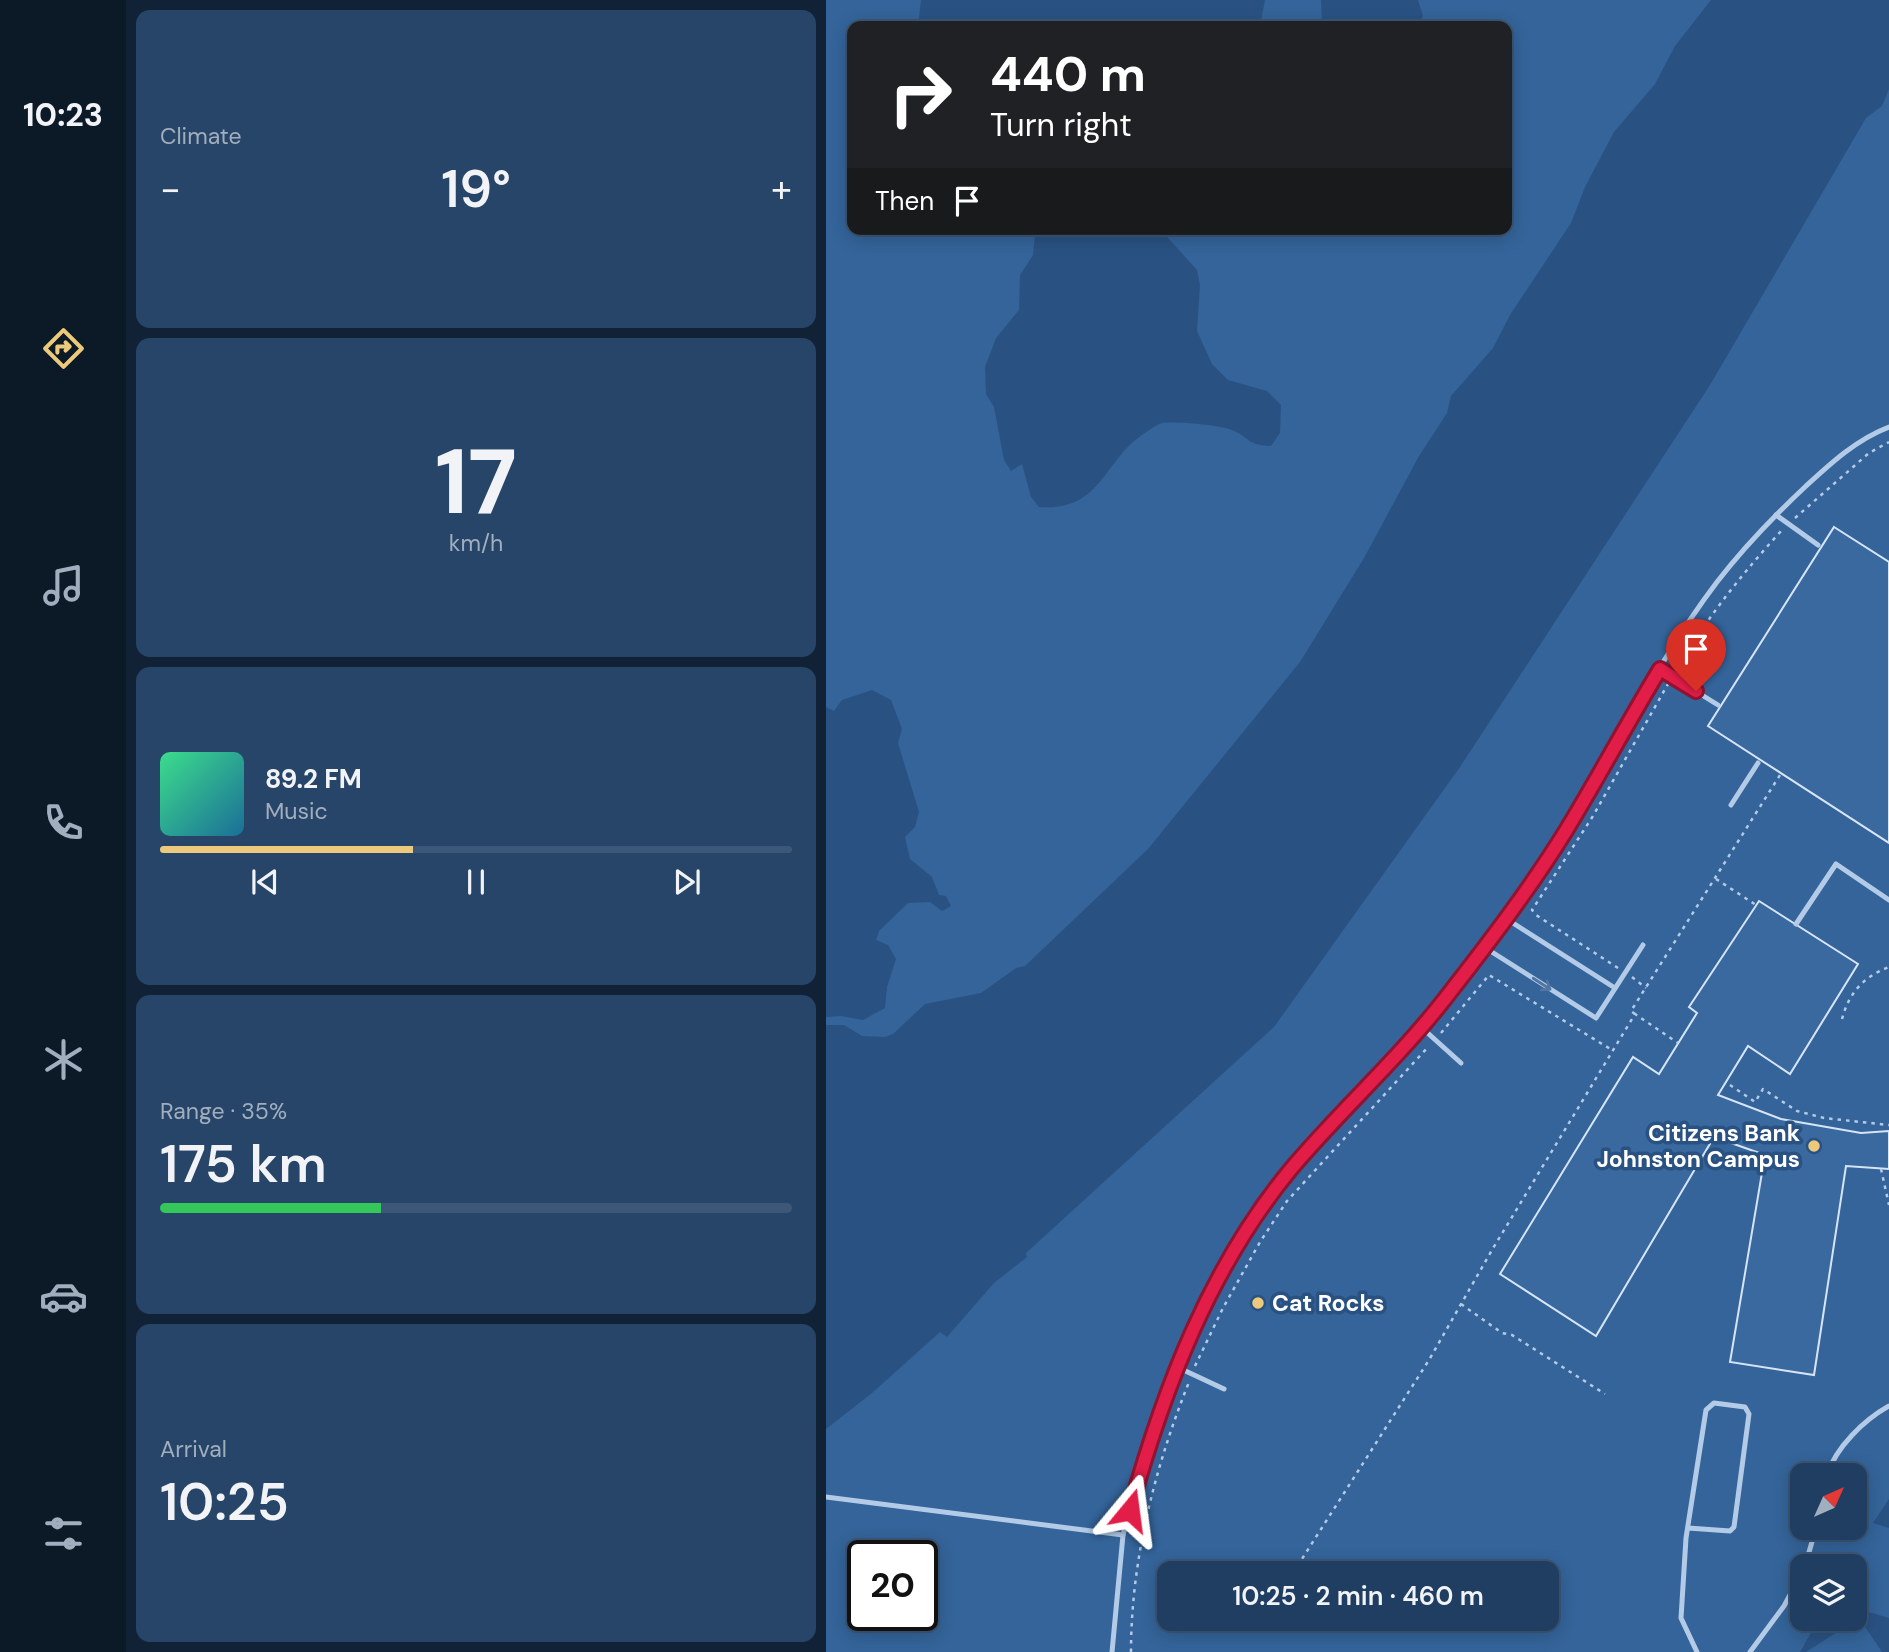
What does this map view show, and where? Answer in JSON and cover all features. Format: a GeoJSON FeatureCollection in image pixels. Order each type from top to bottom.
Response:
{"type":"FeatureCollection","features":[{"type":"Feature","properties":{"kind":"lane"},"geometry":{"type":"LineString","coordinates":[[1112,1652],[1123,1535],[1149,1443],[1177,1367],[1208,1296],[1265,1203],[1308,1150],[1421,1027],[1484,947],[1566,831],[1660,669],[1716,584],[1776,515],[1817,476],[1859,442],[1889,427]]}},
{"type":"Feature","properties":{"kind":"lane"},"geometry":{"type":"LineString","coordinates":[[1776,515],[1818,545]]}},
{"type":"Feature","properties":{"kind":"lane"},"geometry":{"type":"LineString","coordinates":[[1660,669],[1718,705]]}},
{"type":"Feature","properties":{"kind":"lane"},"geometry":{"type":"LineString","coordinates":[[1731,805],[1758,763]]}},
{"type":"Feature","properties":{"kind":"lane"},"geometry":{"type":"LineString","coordinates":[[1796,924],[1836,864],[1889,900]]}},
{"type":"Feature","properties":{"kind":"lane"},"geometry":{"type":"LineString","coordinates":[[1505,918],[1615,988]]}},
{"type":"Feature","properties":{"kind":"lane"},"geometry":{"type":"LineString","coordinates":[[1484,947],[1596,1018],[1643,945]]}},
{"type":"Feature","properties":{"kind":"lane"},"geometry":{"type":"LineString","coordinates":[[1421,1027],[1461,1063]]}},
{"type":"Feature","properties":{"kind":"lane"},"geometry":{"type":"LineString","coordinates":[[1177,1367],[1224,1390]]}},
{"type":"Feature","properties":{"kind":"lane"},"geometry":{"type":"LineString","coordinates":[[1688,1528],[1730,1531],[1734,1527],[1749,1414],[1745,1407],[1714,1403],[1706,1410],[1688,1528],[1681,1618],[1697,1652]]}},
{"type":"Feature","properties":{"kind":"lane"},"geometry":{"type":"LineString","coordinates":[[1833,1463],[1852,1436],[1889,1406]]}},
{"type":"Feature","properties":{"kind":"lane"},"geometry":{"type":"LineString","coordinates":[[826,1497],[1123,1535]]}},
{"type":"Feature","properties":{"kind":"lane"},"geometry":{"type":"LineString","coordinates":[[1750,1652],[1790,1595]]}},
{"type":"Feature","properties":{"kind":"path"},"geometry":{"type":"LineString","coordinates":[[1646,988],[1536,915],[1532,909],[1593,816],[1710,617],[1748,568],[1788,524],[1869,453],[1889,442]]}},
{"type":"Feature","properties":{"kind":"path"},"geometry":{"type":"LineString","coordinates":[[1678,1044],[1631,1011],[1780,775]]}},
{"type":"Feature","properties":{"kind":"path"},"geometry":{"type":"LineString","coordinates":[[1716,879],[1756,905]]}},
{"type":"Feature","properties":{"kind":"path"},"geometry":{"type":"LineString","coordinates":[[1842,1019],[1846,1003],[1862,983],[1878,971],[1889,967]]}},
{"type":"Feature","properties":{"kind":"path"},"geometry":{"type":"LineString","coordinates":[[1131,1652],[1144,1529],[1160,1459],[1192,1374],[1223,1308],[1260,1242],[1287,1201],[1435,1040],[1489,975],[1612,1050]]}},
{"type":"Feature","properties":{"kind":"path"},"geometry":{"type":"LineString","coordinates":[[1301,1561],[1429,1360],[1635,1014]]}},
{"type":"Feature","properties":{"kind":"path"},"geometry":{"type":"LineString","coordinates":[[1730,1085],[1755,1102],[1763,1088],[1797,1111],[1824,1118],[1889,1125]]}},
{"type":"Feature","properties":{"kind":"path"},"geometry":{"type":"LineString","coordinates":[[1881,1168],[1889,1205]]}},
{"type":"Feature","properties":{"kind":"path"},"geometry":{"type":"LineString","coordinates":[[1461,1304],[1502,1333],[1512,1335],[1605,1394]]}},
{"type":"Feature","properties":{"kind":"shaded area"},"geometry":{"type":"Polygon","coordinates":[[[826,0],[921,0],[919,21],[847,21],[847,235],[1035,235],[1033,255],[1020,275],[1019,310],[996,338],[985,367],[986,394],[994,407],[1004,460],[1011,471],[1022,464],[1031,497],[1039,507],[1060,506],[1077,501],[1101,481],[1133,442],[1162,423],[1226,428],[1253,443],[1271,446],[1280,433],[1281,405],[1267,391],[1228,380],[1212,364],[1197,331],[1200,285],[1197,270],[1165,235],[1512,235],[1512,21],[1420,21],[1423,16],[1418,0],[1711,0],[1675,46],[1655,84],[1614,132],[1585,187],[1571,223],[1510,315],[1493,348],[1451,396],[1447,413],[1419,456],[1364,558],[1300,662],[1148,849],[1025,966],[1016,968],[981,993],[925,1004],[893,1034],[885,1037],[862,1036],[844,1025],[826,1025],[826,1017],[841,1016],[863,1020],[885,1008],[887,987],[896,959],[888,945],[876,940],[879,931],[908,903],[930,902],[942,911],[951,906],[946,896],[939,895],[932,877],[910,859],[905,837],[915,827],[919,812],[898,743],[902,729],[891,700],[872,690],[842,700],[834,711],[826,707],[826,0]]]}},
{"type":"Feature","properties":{"kind":"shaded area"},"geometry":{"type":"Polygon","coordinates":[[[1265,0],[1321,0],[1322,21],[1261,21],[1265,0]]]}},
{"type":"Feature","properties":{"kind":"shaded area"},"geometry":{"type":"Polygon","coordinates":[[[1889,89],[1889,1499],[1873,1523],[1889,1528],[1889,1618],[1867,1612],[1867,1554],[1790,1554],[1790,1631],[1812,1631],[1800,1652],[826,1652],[826,1429],[872,1393],[940,1332],[947,1337],[994,1283],[1027,1257],[1026,1253],[1274,1027],[1460,767],[1710,385],[1866,118],[1882,106],[1889,89]]]}},
{"type":"Feature","properties":{"kind":"shaded area"},"geometry":{"type":"Polygon","coordinates":[[[1867,1630],[1882,1652],[1806,1652],[1839,1631],[1867,1630]]]}},
{"type":"Feature","properties":{"kind":"building"},"geometry":{"type":"Polygon","coordinates":[[[1834,527],[1889,562],[1889,843],[1708,726],[1834,527]]]}},
{"type":"Feature","properties":{"kind":"building","name":"Citizens Bank Johnston Campus"},"geometry":{"type":"Polygon","coordinates":[[[1759,901],[1858,964],[1790,1074],[1748,1046],[1718,1095],[1781,1119],[1861,1133],[1889,1131],[1889,1169],[1846,1166],[1814,1375],[1730,1362],[1765,1155],[1714,1137],[1596,1336],[1500,1274],[1633,1057],[1659,1074],[1697,1013],[1689,1007],[1759,901]]]}},
{"type":"Feature","properties":{"kind":"place","name":"Citizens Bank Johnston Campus"},"geometry":{"type":"Point","coordinates":[1814,1146]}},
{"type":"Feature","properties":{"kind":"place","name":"Cat Rocks"},"geometry":{"type":"Point","coordinates":[1258,1303]}},
{"type":"Feature","properties":{"kind":"route"},"geometry":{"type":"LineString","coordinates":[[1130,1510],[1149,1443],[1208,1296],[1265,1203],[1308,1150],[1421,1027],[1484,947],[1566,831],[1660,669],[1696,691]]}}]}
